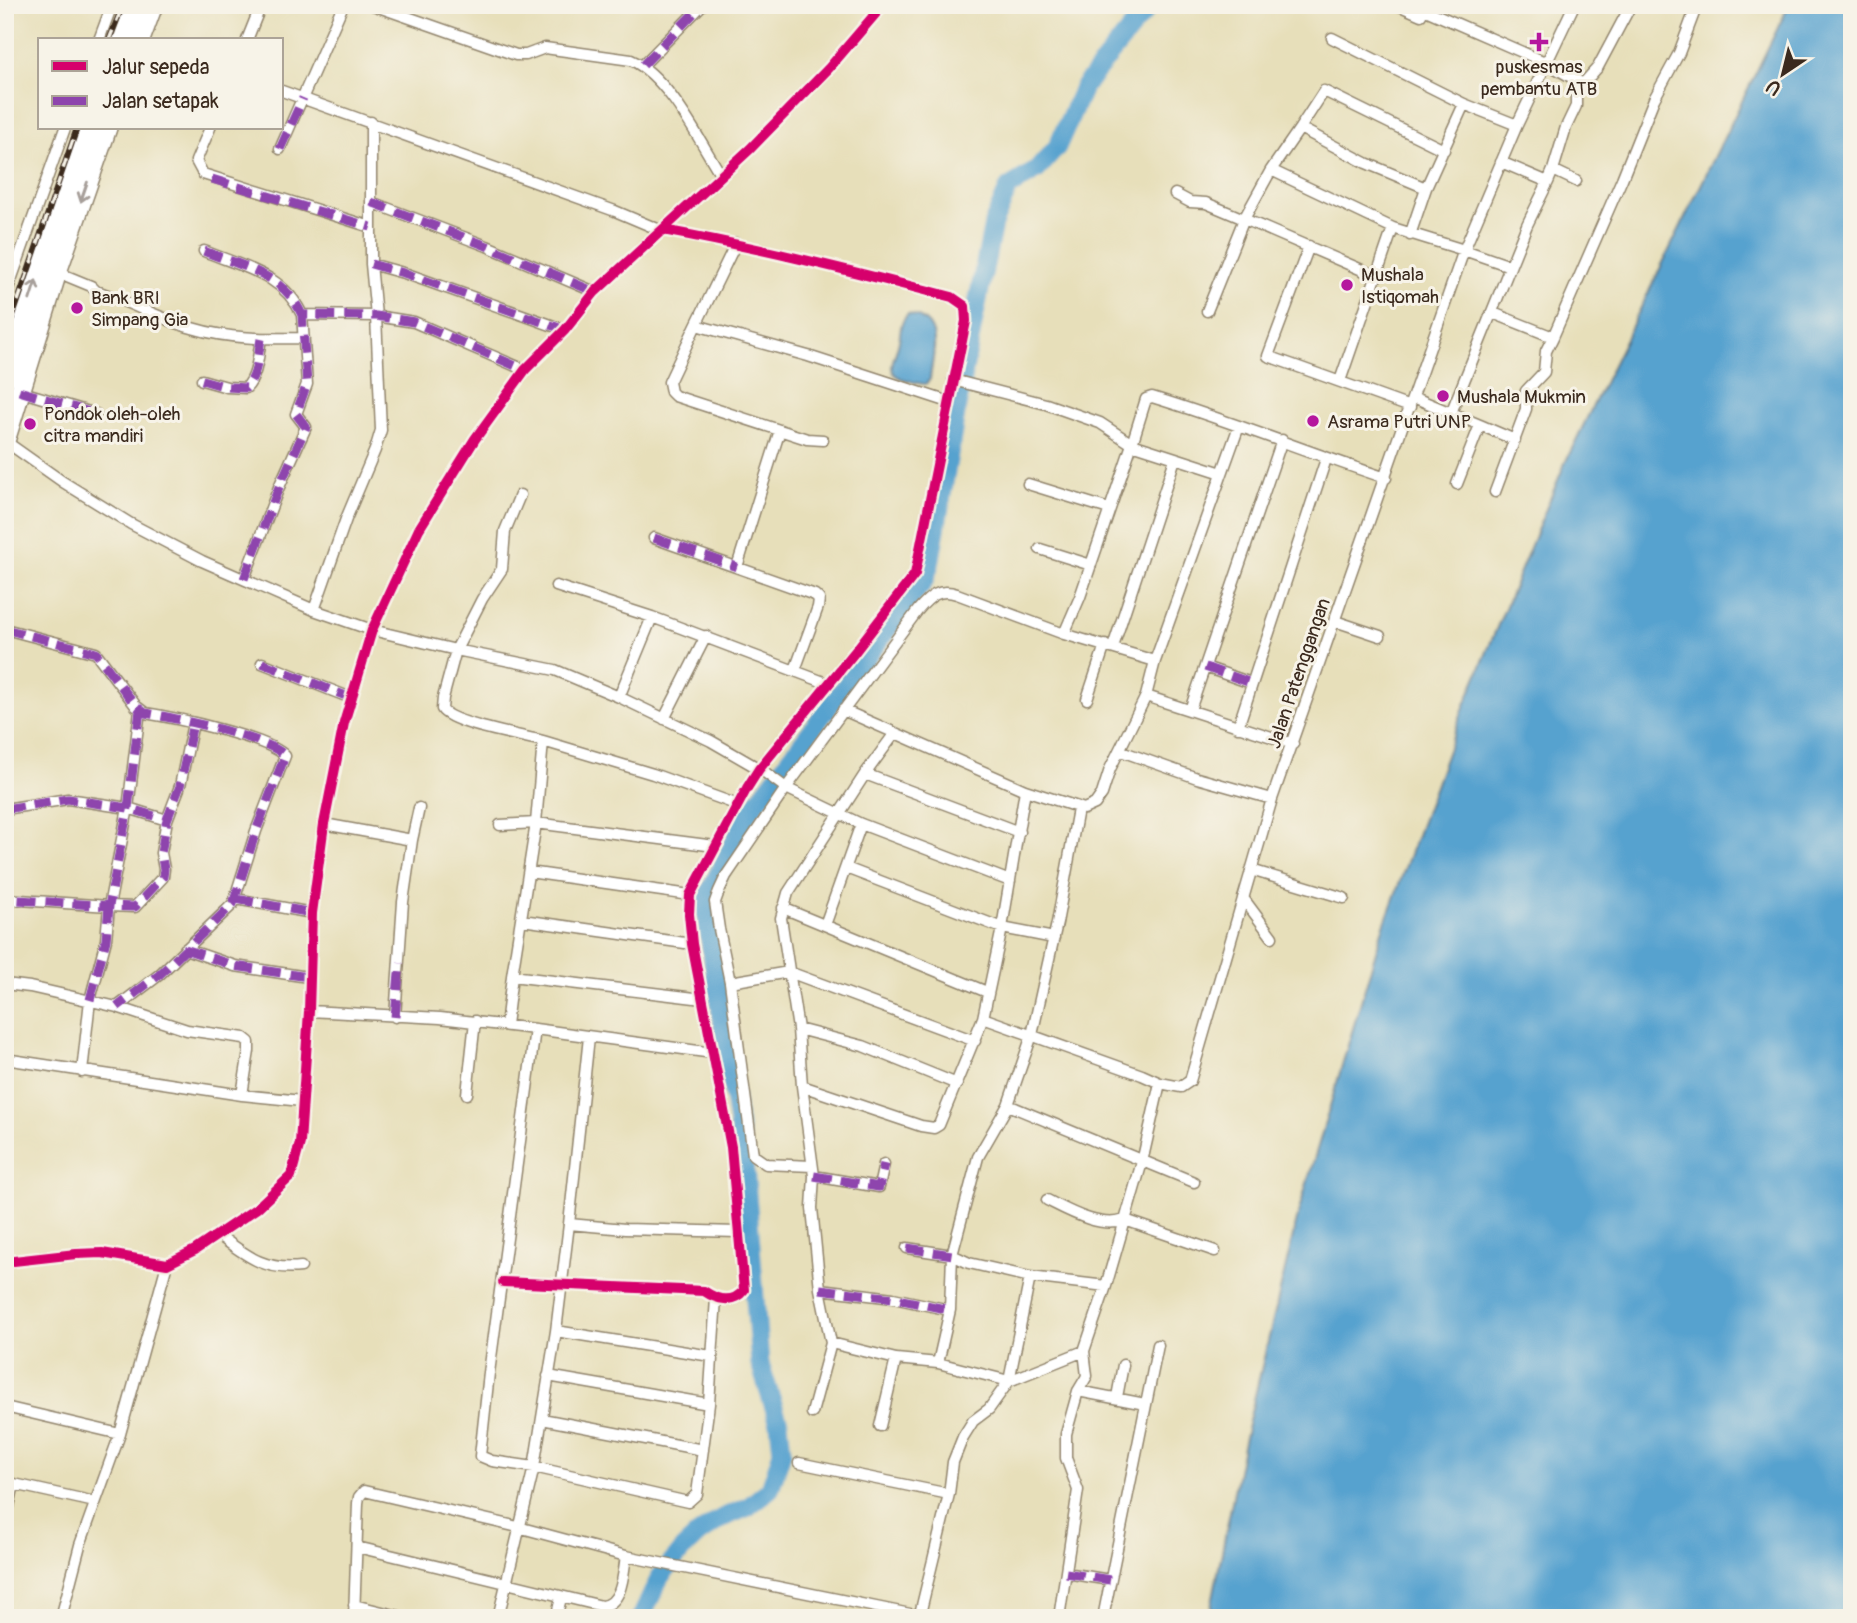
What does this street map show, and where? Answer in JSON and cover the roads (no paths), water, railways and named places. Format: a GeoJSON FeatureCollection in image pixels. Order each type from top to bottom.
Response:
{"type":"FeatureCollection","features":[{"type":"Feature","properties":{"kind":"highway"},"geometry":{"type":"LineString","coordinates":[[136,5],[137,38]]}},
{"type":"Feature","properties":{"kind":"highway"},"geometry":{"type":"LineString","coordinates":[[138,38],[153,5]]}},
{"type":"Feature","properties":{"kind":"highway"},"geometry":{"type":"LineString","coordinates":[[5,441],[12,385],[32,293],[88,130]]}},
{"type":"Feature","properties":{"kind":"highway"},"geometry":{"type":"LineString","coordinates":[[12,385],[57,272],[106,130]]}},
{"type":"Feature","properties":{"kind":"street"},"geometry":{"type":"LineString","coordinates":[[100,38],[113,5]]}},
{"type":"Feature","properties":{"kind":"street"},"geometry":{"type":"LineString","coordinates":[[248,38],[261,5]]}},
{"type":"Feature","properties":{"kind":"street"},"geometry":{"type":"LineString","coordinates":[[280,149],[343,5]]}},
{"type":"Feature","properties":{"kind":"street"},"geometry":{"type":"LineString","coordinates":[[373,5],[402,11],[516,55],[526,55],[545,48],[631,60],[643,65],[680,110],[721,176]]}},
{"type":"Feature","properties":{"kind":"street"},"geometry":{"type":"LineString","coordinates":[[643,65],[702,5]]}},
{"type":"Feature","properties":{"kind":"street"},"geometry":{"type":"LineString","coordinates":[[5,1262],[102,1253],[167,1264],[195,1250],[257,1208],[291,1176],[300,1143],[309,1011],[312,913],[324,824],[344,723],[372,630],[419,529],[475,439],[525,370],[565,330],[595,292],[750,149],[829,68],[883,5]]}},
{"type":"Feature","properties":{"kind":"street"},"geometry":{"type":"LineString","coordinates":[[1398,5],[1544,65]]}},
{"type":"Feature","properties":{"kind":"street"},"geometry":{"type":"LineString","coordinates":[[1414,5],[1583,84]]}},
{"type":"Feature","properties":{"kind":"street","name":"Jalan Patenggangan"},"geometry":{"type":"LineString","coordinates":[[1160,1083],[1181,1087],[1190,1081],[1272,799],[1464,250],[1517,125],[1574,5]]}},
{"type":"Feature","properties":{"kind":"street"},"geometry":{"type":"LineString","coordinates":[[1451,413],[1510,266],[1553,170],[1576,105],[1576,93],[1598,67],[1631,5]]}},
{"type":"Feature","properties":{"kind":"street"},"geometry":{"type":"LineString","coordinates":[[1495,492],[1527,409],[1526,391],[1544,372],[1546,351],[1654,99],[1679,53],[1697,5]]}},
{"type":"Feature","properties":{"kind":"street"},"geometry":{"type":"LineString","coordinates":[[1332,38],[1464,104],[1517,125]]}},
{"type":"Feature","properties":{"kind":"street"},"geometry":{"type":"LineString","coordinates":[[1207,311],[1244,219],[1271,170],[1324,91],[1444,150]]}},
{"type":"Feature","properties":{"kind":"street"},"geometry":{"type":"LineString","coordinates":[[284,92],[662,230],[736,243],[826,264],[959,300],[965,306],[960,382],[948,402],[915,574],[761,770],[738,805],[690,895],[692,944],[731,1147],[744,1290],[735,1298],[716,1298],[704,1291],[503,1282]]}},
{"type":"Feature","properties":{"kind":"street"},"geometry":{"type":"LineString","coordinates":[[1410,234],[1426,188],[1464,104]]}},
{"type":"Feature","properties":{"kind":"street"},"geometry":{"type":"LineString","coordinates":[[314,610],[341,530],[375,450],[380,430],[376,316],[371,264],[371,122]]}},
{"type":"Feature","properties":{"kind":"street"},"geometry":{"type":"LineString","coordinates":[[1300,128],[1366,163],[1426,188]]}},
{"type":"Feature","properties":{"kind":"street"},"geometry":{"type":"LineString","coordinates":[[5,297],[64,130]]}},
{"type":"Feature","properties":{"kind":"street"},"geometry":{"type":"LineString","coordinates":[[208,130],[196,161],[203,174],[370,227]]}},
{"type":"Feature","properties":{"kind":"street"},"geometry":{"type":"LineString","coordinates":[[1501,162],[1548,182]]}},
{"type":"Feature","properties":{"kind":"street"},"geometry":{"type":"LineString","coordinates":[[1271,170],[1393,228],[1510,266]]}},
{"type":"Feature","properties":{"kind":"street"},"geometry":{"type":"LineString","coordinates":[[1553,170],[1576,181]]}},
{"type":"Feature","properties":{"kind":"street"},"geometry":{"type":"LineString","coordinates":[[1175,194],[1190,202],[1206,203],[1376,275]]}},
{"type":"Feature","properties":{"kind":"street"},"geometry":{"type":"LineString","coordinates":[[370,202],[487,246],[595,292]]}},
{"type":"Feature","properties":{"kind":"street"},"geometry":{"type":"LineString","coordinates":[[1340,381],[1393,228]]}},
{"type":"Feature","properties":{"kind":"street"},"geometry":{"type":"LineString","coordinates":[[736,243],[668,382],[671,392],[681,400],[807,439],[822,440]]}},
{"type":"Feature","properties":{"kind":"street"},"geometry":{"type":"LineString","coordinates":[[1309,246],[1268,356],[1340,381],[1451,413],[1515,440]]}},
{"type":"Feature","properties":{"kind":"street"},"geometry":{"type":"LineString","coordinates":[[204,251],[277,283],[291,294],[302,315],[307,384],[296,414],[306,428],[279,487],[244,579]]}},
{"type":"Feature","properties":{"kind":"street"},"geometry":{"type":"LineString","coordinates":[[371,264],[407,274],[565,330]]}},
{"type":"Feature","properties":{"kind":"street"},"geometry":{"type":"LineString","coordinates":[[57,272],[91,286],[96,291],[190,328],[261,339],[304,338]]}},
{"type":"Feature","properties":{"kind":"street"},"geometry":{"type":"LineString","coordinates":[[1493,313],[1553,337]]}},
{"type":"Feature","properties":{"kind":"street"},"geometry":{"type":"LineString","coordinates":[[302,315],[401,319],[426,326],[525,370]]}},
{"type":"Feature","properties":{"kind":"street"},"geometry":{"type":"LineString","coordinates":[[696,325],[807,356],[948,402]]}},
{"type":"Feature","properties":{"kind":"street"},"geometry":{"type":"LineString","coordinates":[[202,380],[227,387],[246,388],[251,383],[261,339]]}},
{"type":"Feature","properties":{"kind":"street"},"geometry":{"type":"LineString","coordinates":[[960,382],[1046,404],[1100,423],[1132,444],[1222,473]]}},
{"type":"Feature","properties":{"kind":"street"},"geometry":{"type":"LineString","coordinates":[[12,385],[96,414]]}},
{"type":"Feature","properties":{"kind":"street"},"geometry":{"type":"LineString","coordinates":[[1064,634],[1091,565],[1146,399],[1152,397],[1386,478]]}},
{"type":"Feature","properties":{"kind":"street"},"geometry":{"type":"LineString","coordinates":[[1457,484],[1480,425]]}},
{"type":"Feature","properties":{"kind":"street"},"geometry":{"type":"LineString","coordinates":[[844,710],[1026,790],[1078,809],[1095,804],[1146,696],[1155,661],[1239,426]]}},
{"type":"Feature","properties":{"kind":"street"},"geometry":{"type":"LineString","coordinates":[[737,567],[780,430]]}},
{"type":"Feature","properties":{"kind":"street"},"geometry":{"type":"LineString","coordinates":[[1190,710],[1282,440]]}},
{"type":"Feature","properties":{"kind":"street"},"geometry":{"type":"LineString","coordinates":[[5,441],[103,508],[202,561],[314,610],[372,630],[555,670],[619,696],[711,741],[783,786],[861,824],[1010,881]]}},
{"type":"Feature","properties":{"kind":"street"},"geometry":{"type":"LineString","coordinates":[[1087,699],[1109,646],[1175,459]]}},
{"type":"Feature","properties":{"kind":"street"},"geometry":{"type":"LineString","coordinates":[[1238,727],[1326,459]]}},
{"type":"Feature","properties":{"kind":"street"},"geometry":{"type":"LineString","coordinates":[[1028,484],[1109,509]]}},
{"type":"Feature","properties":{"kind":"street"},"geometry":{"type":"LineString","coordinates":[[520,495],[505,531],[502,569],[482,599],[456,650],[443,698],[444,714],[653,774],[738,805]]}},
{"type":"Feature","properties":{"kind":"street"},"geometry":{"type":"LineString","coordinates":[[654,538],[812,592],[819,599],[818,607],[795,670]]}},
{"type":"Feature","properties":{"kind":"street"},"geometry":{"type":"LineString","coordinates":[[1040,549],[1091,565]]}},
{"type":"Feature","properties":{"kind":"street"},"geometry":{"type":"LineString","coordinates":[[556,586],[706,636],[829,684]]}},
{"type":"Feature","properties":{"kind":"street"},"geometry":{"type":"LineString","coordinates":[[884,1164],[879,1187],[813,1171],[766,1164],[753,1155],[730,982],[716,902],[726,876],[783,786],[844,710],[918,610],[939,592],[957,594],[1064,634],[1155,661]]}},
{"type":"Feature","properties":{"kind":"street"},"geometry":{"type":"LineString","coordinates":[[619,696],[652,617]]}},
{"type":"Feature","properties":{"kind":"street"},"geometry":{"type":"LineString","coordinates":[[1335,621],[1380,636]]}},
{"type":"Feature","properties":{"kind":"street"},"geometry":{"type":"LineString","coordinates":[[5,629],[96,653],[145,713],[247,738],[280,750],[285,756],[248,853],[236,899],[227,912],[159,975],[117,1007]]}},
{"type":"Feature","properties":{"kind":"street"},"geometry":{"type":"LineString","coordinates":[[664,719],[706,636]]}},
{"type":"Feature","properties":{"kind":"street"},"geometry":{"type":"LineString","coordinates":[[262,663],[351,698]]}},
{"type":"Feature","properties":{"kind":"street"},"geometry":{"type":"LineString","coordinates":[[1205,667],[1251,683]]}},
{"type":"Feature","properties":{"kind":"street"},"geometry":{"type":"LineString","coordinates":[[1146,696],[1293,744]]}},
{"type":"Feature","properties":{"kind":"street"},"geometry":{"type":"LineString","coordinates":[[82,1072],[90,1000],[106,940],[109,906],[128,808],[140,710]]}},
{"type":"Feature","properties":{"kind":"street"},"geometry":{"type":"LineString","coordinates":[[5,898],[132,908],[161,879],[164,869],[161,853],[167,820],[180,786],[193,723]]}},
{"type":"Feature","properties":{"kind":"street"},"geometry":{"type":"LineString","coordinates":[[812,1413],[831,1343],[820,1289],[812,1208],[813,1171],[798,1029],[781,918],[788,893],[838,813],[895,733]]}},
{"type":"Feature","properties":{"kind":"street"},"geometry":{"type":"LineString","coordinates":[[506,1025],[536,823],[543,741]]}},
{"type":"Feature","properties":{"kind":"street"},"geometry":{"type":"LineString","coordinates":[[1121,751],[1196,778],[1272,799]]}},
{"type":"Feature","properties":{"kind":"street"},"geometry":{"type":"LineString","coordinates":[[865,774],[1019,832]]}},
{"type":"Feature","properties":{"kind":"street"},"geometry":{"type":"LineString","coordinates":[[802,1086],[930,1128],[939,1125],[983,1018],[1026,790]]}},
{"type":"Feature","properties":{"kind":"street"},"geometry":{"type":"LineString","coordinates":[[5,809],[68,799],[128,808],[167,820]]}},
{"type":"Feature","properties":{"kind":"street"},"geometry":{"type":"LineString","coordinates":[[395,1017],[403,902],[419,808]]}},
{"type":"Feature","properties":{"kind":"street"},"geometry":{"type":"LineString","coordinates":[[938,1363],[950,1310],[952,1255],[978,1157],[1008,1105],[1032,1035],[1054,938],[1078,809]]}},
{"type":"Feature","properties":{"kind":"street"},"geometry":{"type":"LineString","coordinates":[[500,825],[536,823],[715,846]]}},
{"type":"Feature","properties":{"kind":"street"},"geometry":{"type":"LineString","coordinates":[[324,824],[412,840]]}},
{"type":"Feature","properties":{"kind":"street"},"geometry":{"type":"LineString","coordinates":[[825,925],[861,824]]}},
{"type":"Feature","properties":{"kind":"street"},"geometry":{"type":"LineString","coordinates":[[846,868],[1002,928],[1054,938]]}},
{"type":"Feature","properties":{"kind":"street"},"geometry":{"type":"LineString","coordinates":[[1251,870],[1344,898]]}},
{"type":"Feature","properties":{"kind":"street"},"geometry":{"type":"LineString","coordinates":[[528,872],[690,895]]}},
{"type":"Feature","properties":{"kind":"street"},"geometry":{"type":"LineString","coordinates":[[1243,898],[1272,937]]}},
{"type":"Feature","properties":{"kind":"street"},"geometry":{"type":"LineString","coordinates":[[236,899],[312,913]]}},
{"type":"Feature","properties":{"kind":"street"},"geometry":{"type":"LineString","coordinates":[[783,908],[987,992]]}},
{"type":"Feature","properties":{"kind":"street"},"geometry":{"type":"LineString","coordinates":[[522,920],[692,944]]}},
{"type":"Feature","properties":{"kind":"street"},"geometry":{"type":"LineString","coordinates":[[186,948],[235,965],[308,977]]}},
{"type":"Feature","properties":{"kind":"street"},"geometry":{"type":"LineString","coordinates":[[730,982],[789,972],[975,1041]]}},
{"type":"Feature","properties":{"kind":"street"},"geometry":{"type":"LineString","coordinates":[[512,976],[703,999]]}},
{"type":"Feature","properties":{"kind":"street"},"geometry":{"type":"LineString","coordinates":[[5,984],[90,1000],[187,1030],[244,1038],[248,1042],[249,1051],[242,1095]]}},
{"type":"Feature","properties":{"kind":"street"},"geometry":{"type":"LineString","coordinates":[[309,1011],[475,1021],[713,1053]]}},
{"type":"Feature","properties":{"kind":"street"},"geometry":{"type":"LineString","coordinates":[[983,1018],[1160,1083],[1142,1162],[1107,1286],[1084,1351],[1087,1376],[1071,1411],[1065,1447],[1066,1458],[1079,1490],[1059,1618]]}},
{"type":"Feature","properties":{"kind":"street"},"geometry":{"type":"LineString","coordinates":[[467,1094],[475,1021]]}},
{"type":"Feature","properties":{"kind":"street"},"geometry":{"type":"LineString","coordinates":[[535,1029],[479,1452],[481,1457],[688,1502],[693,1500],[697,1494],[709,1404],[716,1298]]}},
{"type":"Feature","properties":{"kind":"street"},"geometry":{"type":"LineString","coordinates":[[798,1029],[863,1046],[957,1084]]}},
{"type":"Feature","properties":{"kind":"street"},"geometry":{"type":"LineString","coordinates":[[498,1618],[534,1467],[556,1331],[589,1037]]}},
{"type":"Feature","properties":{"kind":"street"},"geometry":{"type":"LineString","coordinates":[[5,1059],[242,1095],[302,1101]]}},
{"type":"Feature","properties":{"kind":"street"},"geometry":{"type":"LineString","coordinates":[[1008,1105],[1194,1182]]}},
{"type":"Feature","properties":{"kind":"street"},"geometry":{"type":"LineString","coordinates":[[1047,1200],[1074,1213],[1105,1223],[1125,1220],[1216,1251]]}},
{"type":"Feature","properties":{"kind":"street"},"geometry":{"type":"LineString","coordinates":[[569,1224],[625,1229],[738,1231]]}},
{"type":"Feature","properties":{"kind":"street"},"geometry":{"type":"LineString","coordinates":[[217,1234],[251,1259],[285,1269],[302,1267]]}},
{"type":"Feature","properties":{"kind":"street"},"geometry":{"type":"LineString","coordinates":[[907,1248],[952,1255],[969,1263],[1030,1277],[1107,1286]]}},
{"type":"Feature","properties":{"kind":"street"},"geometry":{"type":"LineString","coordinates":[[61,1618],[80,1545],[120,1434],[167,1264]]}},
{"type":"Feature","properties":{"kind":"street"},"geometry":{"type":"LineString","coordinates":[[354,1618],[358,1503],[364,1491],[518,1527],[626,1556],[919,1617],[949,1494],[953,1462],[973,1421],[989,1409],[1009,1381],[1030,1277]]}},
{"type":"Feature","properties":{"kind":"street"},"geometry":{"type":"LineString","coordinates":[[820,1289],[893,1298],[950,1310]]}},
{"type":"Feature","properties":{"kind":"street"},"geometry":{"type":"LineString","coordinates":[[556,1331],[711,1356]]}},
{"type":"Feature","properties":{"kind":"street"},"geometry":{"type":"LineString","coordinates":[[831,1343],[896,1359],[938,1363],[1009,1381],[1084,1351]]}},
{"type":"Feature","properties":{"kind":"street"},"geometry":{"type":"LineString","coordinates":[[1103,1618],[1158,1345]]}},
{"type":"Feature","properties":{"kind":"street"},"geometry":{"type":"LineString","coordinates":[[880,1426],[896,1359]]}},
{"type":"Feature","properties":{"kind":"street"},"geometry":{"type":"LineString","coordinates":[[1117,1397],[1123,1365]]}},
{"type":"Feature","properties":{"kind":"street"},"geometry":{"type":"LineString","coordinates":[[548,1376],[709,1404]]}},
{"type":"Feature","properties":{"kind":"street"},"geometry":{"type":"LineString","coordinates":[[1078,1391],[1145,1404]]}},
{"type":"Feature","properties":{"kind":"street"},"geometry":{"type":"LineString","coordinates":[[5,1407],[120,1434]]}},
{"type":"Feature","properties":{"kind":"street"},"geometry":{"type":"LineString","coordinates":[[542,1419],[703,1450]]}},
{"type":"Feature","properties":{"kind":"street"},"geometry":{"type":"LineString","coordinates":[[799,1463],[949,1494]]}},
{"type":"Feature","properties":{"kind":"street"},"geometry":{"type":"LineString","coordinates":[[5,1524],[10,1483],[95,1502]]}},
{"type":"Feature","properties":{"kind":"street"},"geometry":{"type":"LineString","coordinates":[[357,1547],[602,1606],[611,1604],[619,1594],[626,1556]]}},
{"type":"Feature","properties":{"kind":"street"},"geometry":{"type":"LineString","coordinates":[[1066,1573],[1110,1580]]}},
{"type":"Feature","properties":{"kind":"street"},"geometry":{"type":"LineString","coordinates":[[556,1618],[561,1598]]}},
{"type":"Feature","properties":{"kind":"street"},"geometry":{"type":"LineString","coordinates":[[354,1605],[407,1618]]}},
{"type":"Feature","properties":{"kind":"water"},"geometry":{"type":"Polygon","coordinates":[[[1789,5],[1852,5],[1852,1618],[1209,1618],[1243,1446],[1300,1207],[1382,931],[1462,712],[1565,463],[1789,5]]]}},
{"type":"Feature","properties":{"kind":"water"},"geometry":{"type":"Polygon","coordinates":[[[908,314],[920,318],[932,331],[933,358],[930,379],[926,384],[903,379],[893,372],[892,363],[902,323],[908,314]]]}},
{"type":"Feature","properties":{"kind":"waterway"},"geometry":{"type":"LineString","coordinates":[[641,1618],[660,1577],[683,1549],[722,1518],[748,1507],[770,1489],[782,1452],[779,1423],[760,1364],[745,1168],[704,903],[746,817],[924,581],[930,564],[960,390],[993,224],[1009,187],[1037,170],[1057,147],[1083,88],[1150,5]]}},
{"type":"Feature","properties":{"kind":"railway"},"geometry":{"type":"LineString","coordinates":[[110,38],[123,5]]}},
{"type":"Feature","properties":{"kind":"railway"},"geometry":{"type":"LineString","coordinates":[[5,339],[76,130]]}},
{"type":"Feature","properties":{"kind":"place","name":"puskesmas pembantu ATB"},"geometry":{"type":"Point","coordinates":[1539,42]}},
{"type":"Feature","properties":{"kind":"place","name":"Mushala Istiqomah"},"geometry":{"type":"Point","coordinates":[1347,285]}},
{"type":"Feature","properties":{"kind":"place","name":"Bank BRI Simpang Gia"},"geometry":{"type":"Point","coordinates":[77,308]}},
{"type":"Feature","properties":{"kind":"place","name":"Mushala Mukmin"},"geometry":{"type":"Point","coordinates":[1443,396]}},
{"type":"Feature","properties":{"kind":"place","name":"Asrama Putri UNP"},"geometry":{"type":"Point","coordinates":[1313,421]}},
{"type":"Feature","properties":{"kind":"place","name":"Pondok oleh-oleh citra mandiri"},"geometry":{"type":"Point","coordinates":[30,424]}}]}
